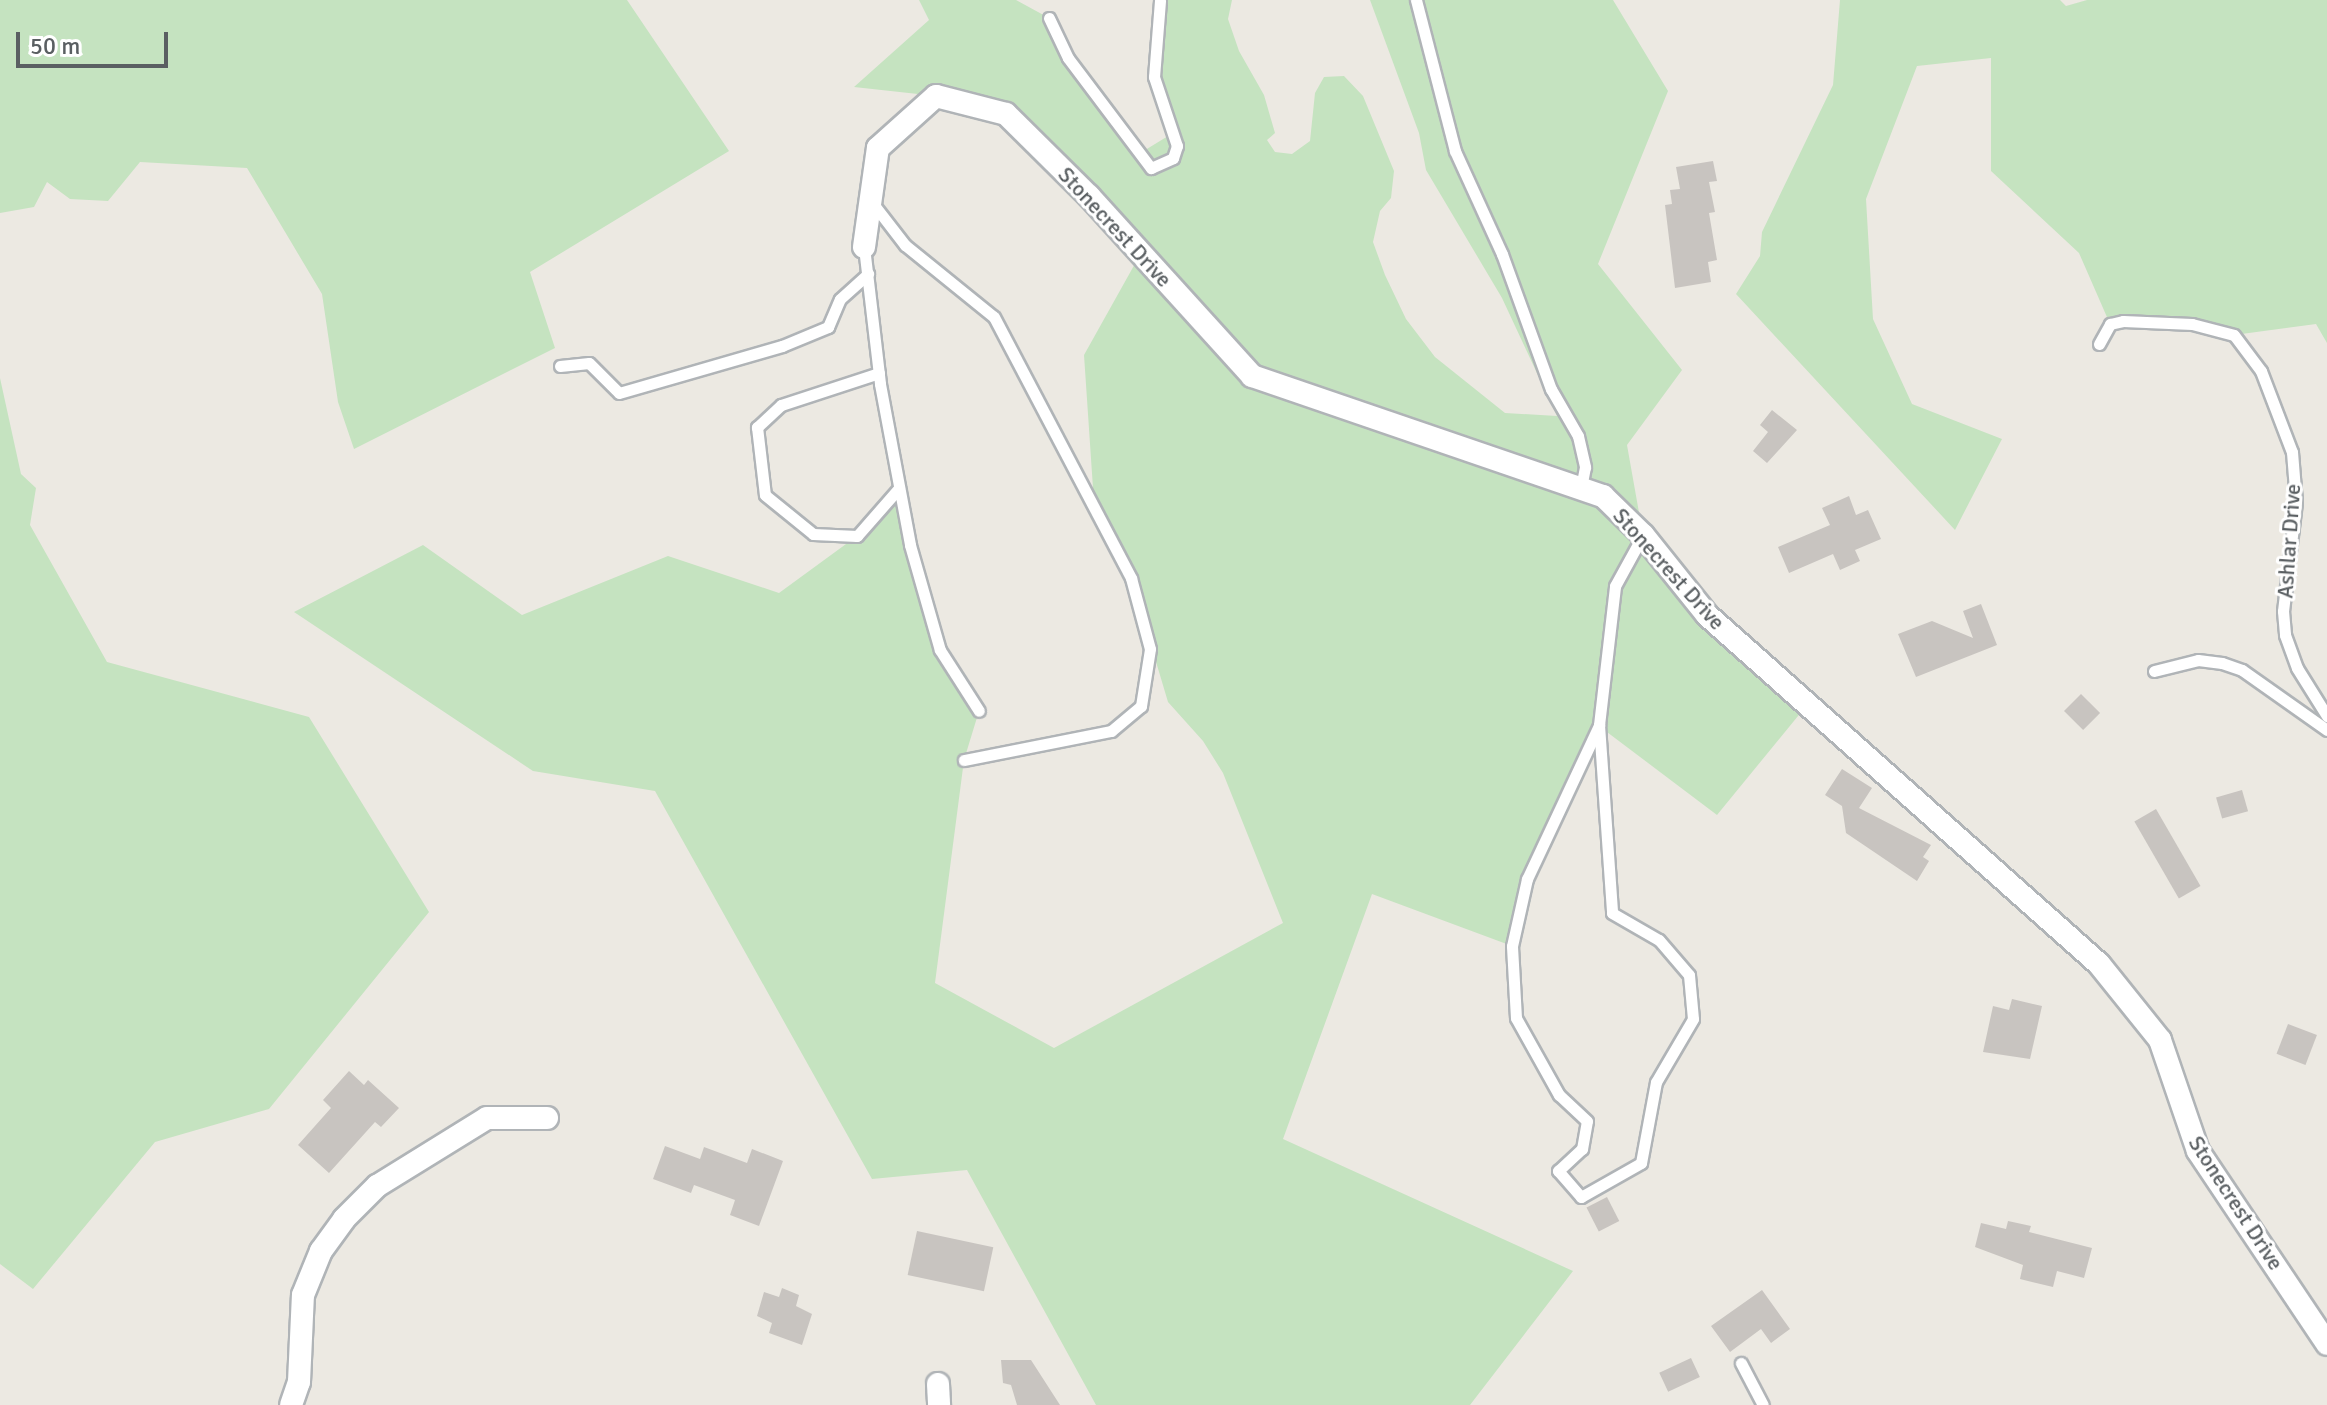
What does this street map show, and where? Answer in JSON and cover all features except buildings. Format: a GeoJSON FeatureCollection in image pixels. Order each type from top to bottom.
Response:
{"type":"FeatureCollection","features":[{"type":"Feature","properties":{"kind":"street","name":"Stonecrest Drive"},"geometry":{"type":"LineString","coordinates":[[864,247],[878,148],[936,96],[1006,114],[1089,196],[1252,376],[1603,496],[1643,535],[1707,615],[2099,964],[2160,1040],[2198,1151],[2327,1344]]}},
{"type":"Feature","properties":{"kind":"street"},"geometry":{"type":"LineString","coordinates":[[291,1405],[299,1382],[303,1295],[321,1251],[344,1219],[377,1186],[487,1118],[547,1118]]}},
{"type":"Feature","properties":{"kind":"lane"},"geometry":{"type":"LineString","coordinates":[[1049,18],[1068,58],[1151,168],[1173,158],[1177,146],[1154,77],[1160,0]]}},
{"type":"Feature","properties":{"kind":"lane"},"geometry":{"type":"LineString","coordinates":[[1416,0],[1455,151],[1502,254],[1551,389],[1578,436],[1585,467],[1581,488]]}},
{"type":"Feature","properties":{"kind":"lane"},"geometry":{"type":"LineString","coordinates":[[870,200],[905,245],[994,317],[1131,578],[1150,649],[1141,706],[1111,731],[964,760]]}},
{"type":"Feature","properties":{"kind":"lane"},"geometry":{"type":"LineString","coordinates":[[864,247],[879,373],[899,488],[940,650],[979,711]]}},
{"type":"Feature","properties":{"kind":"lane"},"geometry":{"type":"LineString","coordinates":[[560,366],[589,363],[619,393],[782,346],[828,327],[840,299],[868,274]]}},
{"type":"Feature","properties":{"kind":"lane","name":"Ashlar Drive"},"geometry":{"type":"LineString","coordinates":[[2099,344],[2110,324],[2123,321],[2223,329],[2234,335],[2261,371],[2292,452],[2296,502],[2283,611],[2285,635],[2297,668],[2327,716]]}},
{"type":"Feature","properties":{"kind":"lane"},"geometry":{"type":"LineString","coordinates":[[879,373],[781,405],[757,427],[765,495],[813,534],[857,536],[899,488]]}},
{"type":"Feature","properties":{"kind":"lane"},"geometry":{"type":"LineString","coordinates":[[1599,725],[1527,879],[1512,946],[1516,1018],[1559,1095],[1587,1121],[1582,1149],[1558,1171],[1581,1197],[1641,1163],[1656,1082],[1693,1019],[1689,975],[1659,940],[1612,913],[1599,725],[1615,586],[1643,535]]}},
{"type":"Feature","properties":{"kind":"lane"},"geometry":{"type":"LineString","coordinates":[[2154,671],[2179,662],[2222,663],[2242,670],[2327,730]]}},
{"type":"Feature","properties":{"kind":"lane"},"geometry":{"type":"LineString","coordinates":[[1741,1363],[1763,1405]]}},
{"type":"Feature","properties":{"kind":"green space"},"geometry":{"type":"Polygon","coordinates":[[[0,0],[627,0],[729,151],[530,272],[555,348],[354,449],[338,402],[322,294],[247,168],[140,162],[108,201],[70,199],[47,182],[34,207],[0,213],[0,0]]]}},
{"type":"Feature","properties":{"kind":"green space"},"geometry":{"type":"Polygon","coordinates":[[[919,0],[1016,0],[1049,18],[1068,58],[1137,155],[1173,133],[1154,77],[1161,0],[1232,0],[1228,19],[1239,51],[1264,95],[1275,133],[1267,140],[1275,152],[1292,154],[1310,141],[1315,93],[1324,77],[1344,76],[1363,96],[1394,171],[1391,198],[1380,211],[1373,242],[1406,319],[1435,357],[1505,413],[1557,416],[1502,298],[1426,170],[1419,133],[1370,0],[1613,0],[1668,91],[1598,264],[1682,370],[1627,445],[1643,535],[1807,705],[1717,815],[1599,726],[1527,879],[1512,946],[1372,894],[1283,1139],[1573,1271],[1470,1405],[1096,1405],[967,1170],[872,1179],[655,791],[533,771],[294,612],[423,545],[522,615],[668,556],[779,593],[857,536],[899,488],[940,650],[979,711],[964,760],[935,983],[1054,1048],[1283,923],[1223,773],[1203,741],[1168,702],[1131,578],[1094,503],[1084,355],[1141,253],[1006,114],[936,96],[854,87],[929,20],[919,0]]]}},
{"type":"Feature","properties":{"kind":"green space"},"geometry":{"type":"Polygon","coordinates":[[[1840,0],[2060,0],[2066,6],[2087,0],[2327,0],[2327,343],[2316,324],[2234,335],[2192,324],[2110,324],[2079,253],[1991,171],[1991,58],[1917,66],[1866,199],[1873,319],[1912,404],[2002,439],[1955,530],[1736,294],[1760,256],[1762,232],[1833,85],[1840,0]]]}},
{"type":"Feature","properties":{"kind":"green space"},"geometry":{"type":"Polygon","coordinates":[[[0,378],[21,474],[36,488],[30,525],[107,662],[309,717],[429,912],[269,1109],[155,1142],[33,1289],[0,1264],[0,378]]]}}]}
